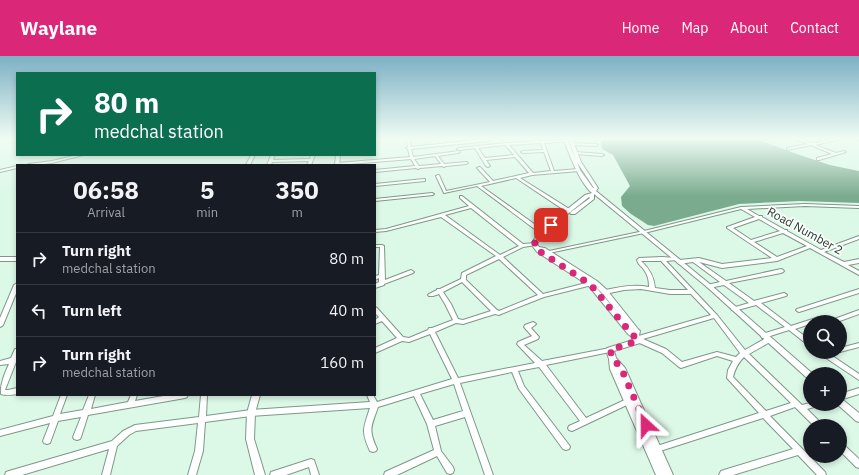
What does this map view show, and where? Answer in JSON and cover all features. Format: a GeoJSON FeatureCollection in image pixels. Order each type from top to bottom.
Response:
{"type":"FeatureCollection","features":[{"type":"Feature","properties":{"kind":"street"},"geometry":{"type":"LineString","coordinates":[[37,164],[70,158]]}},
{"type":"Feature","properties":{"kind":"street"},"geometry":{"type":"LineString","coordinates":[[412,158],[418,168]]}},
{"type":"Feature","properties":{"kind":"street"},"geometry":{"type":"LineString","coordinates":[[348,164],[416,158]]}},
{"type":"Feature","properties":{"kind":"street"},"geometry":{"type":"LineString","coordinates":[[438,158],[444,166]]}},
{"type":"Feature","properties":{"kind":"street"},"geometry":{"type":"LineString","coordinates":[[488,166],[484,159],[499,158]]}},
{"type":"Feature","properties":{"kind":"street"},"geometry":{"type":"LineString","coordinates":[[517,158],[532,174]]}},
{"type":"Feature","properties":{"kind":"street"},"geometry":{"type":"LineString","coordinates":[[547,158],[553,172]]}},
{"type":"Feature","properties":{"kind":"street"},"geometry":{"type":"LineString","coordinates":[[478,185],[543,237],[592,198],[591,189],[578,170],[574,158]]}},
{"type":"Feature","properties":{"kind":"street"},"geometry":{"type":"LineString","coordinates":[[536,246],[541,235],[592,193],[596,188],[578,158]]}},
{"type":"Feature","properties":{"kind":"street"},"geometry":{"type":"LineString","coordinates":[[270,163],[290,160],[311,160],[309,164]]}},
{"type":"Feature","properties":{"kind":"street"},"geometry":{"type":"LineString","coordinates":[[376,172],[444,166],[466,162]]}},
{"type":"Feature","properties":{"kind":"street"},"geometry":{"type":"LineString","coordinates":[[0,171],[16,168]]}},
{"type":"Feature","properties":{"kind":"street"},"geometry":{"type":"LineString","coordinates":[[479,168],[492,182]]}},
{"type":"Feature","properties":{"kind":"street"},"geometry":{"type":"LineString","coordinates":[[438,176],[445,192],[532,174],[578,170]]}},
{"type":"Feature","properties":{"kind":"street"},"geometry":{"type":"LineString","coordinates":[[517,177],[569,211]]}},
{"type":"Feature","properties":{"kind":"street"},"geometry":{"type":"LineString","coordinates":[[376,185],[424,180]]}},
{"type":"Feature","properties":{"kind":"street"},"geometry":{"type":"LineString","coordinates":[[592,193],[644,232],[709,286],[803,370]]}},
{"type":"Feature","properties":{"kind":"street"},"geometry":{"type":"LineString","coordinates":[[376,200],[432,194]]}},
{"type":"Feature","properties":{"kind":"street"},"geometry":{"type":"LineString","coordinates":[[461,197],[522,246]]}},
{"type":"Feature","properties":{"kind":"street"},"geometry":{"type":"LineString","coordinates":[[549,252],[644,232],[741,208],[805,205],[859,207]]}},
{"type":"Feature","properties":{"kind":"street"},"geometry":{"type":"LineString","coordinates":[[376,231],[386,230],[472,206]]}},
{"type":"Feature","properties":{"kind":"street","name":"Road Number 2"},"geometry":{"type":"LineString","coordinates":[[741,208],[760,217],[859,273]]}},
{"type":"Feature","properties":{"kind":"street"},"geometry":{"type":"LineString","coordinates":[[442,215],[499,256],[542,296]]}},
{"type":"Feature","properties":{"kind":"street"},"geometry":{"type":"LineString","coordinates":[[760,217],[729,227],[777,259]]}},
{"type":"Feature","properties":{"kind":"street"},"geometry":{"type":"LineString","coordinates":[[750,242],[785,231]]}},
{"type":"Feature","properties":{"kind":"street"},"geometry":{"type":"LineString","coordinates":[[822,252],[859,237]]}},
{"type":"Feature","properties":{"kind":"street"},"geometry":{"type":"LineString","coordinates":[[376,246],[382,246],[382,284]]}},
{"type":"Feature","properties":{"kind":"street"},"geometry":{"type":"LineString","coordinates":[[9,475],[114,444],[126,433],[135,428],[203,418],[252,413],[375,405],[456,381],[610,350],[637,341],[636,331],[605,292],[595,282],[549,252],[536,246],[522,246],[499,256],[464,274],[463,280]]}},
{"type":"Feature","properties":{"kind":"street"},"geometry":{"type":"LineString","coordinates":[[536,246],[539,251],[590,284],[630,332],[636,337],[664,351],[681,365],[718,354],[736,360]]}},
{"type":"Feature","properties":{"kind":"street"},"geometry":{"type":"LineString","coordinates":[[652,288],[652,282],[647,268],[639,261],[662,259],[699,260],[722,266],[777,259],[812,246]]}},
{"type":"Feature","properties":{"kind":"street"},"geometry":{"type":"LineString","coordinates":[[0,259],[16,259]]}},
{"type":"Feature","properties":{"kind":"street"},"geometry":{"type":"LineString","coordinates":[[662,259],[691,292],[715,316],[744,353],[812,419]]}},
{"type":"Feature","properties":{"kind":"street"},"geometry":{"type":"LineString","coordinates":[[695,261],[803,338]]}},
{"type":"Feature","properties":{"kind":"street"},"geometry":{"type":"LineString","coordinates":[[844,264],[859,261]]}},
{"type":"Feature","properties":{"kind":"street"},"geometry":{"type":"LineString","coordinates":[[709,286],[781,271]]}},
{"type":"Feature","properties":{"kind":"street"},"geometry":{"type":"LineString","coordinates":[[376,286],[411,272]]}},
{"type":"Feature","properties":{"kind":"street"},"geometry":{"type":"LineString","coordinates":[[376,278],[382,276]]}},
{"type":"Feature","properties":{"kind":"street"},"geometry":{"type":"LineString","coordinates":[[431,295],[463,280]]}},
{"type":"Feature","properties":{"kind":"street"},"geometry":{"type":"LineString","coordinates":[[463,280],[495,312]]}},
{"type":"Feature","properties":{"kind":"street"},"geometry":{"type":"LineString","coordinates":[[376,351],[401,339],[409,340],[456,321],[463,322],[495,312],[499,313],[542,296],[590,284]]}},
{"type":"Feature","properties":{"kind":"street"},"geometry":{"type":"LineString","coordinates":[[0,325],[3,312],[16,287]]}},
{"type":"Feature","properties":{"kind":"street"},"geometry":{"type":"LineString","coordinates":[[605,292],[624,288],[641,287],[670,292],[691,292]]}},
{"type":"Feature","properties":{"kind":"street"},"geometry":{"type":"LineString","coordinates":[[440,290],[456,321]]}},
{"type":"Feature","properties":{"kind":"street"},"geometry":{"type":"LineString","coordinates":[[799,310],[859,291]]}},
{"type":"Feature","properties":{"kind":"street"},"geometry":{"type":"LineString","coordinates":[[734,309],[784,295]]}},
{"type":"Feature","properties":{"kind":"street"},"geometry":{"type":"LineString","coordinates":[[376,310],[401,339]]}},
{"type":"Feature","properties":{"kind":"street"},"geometry":{"type":"LineString","coordinates":[[847,316],[859,312]]}},
{"type":"Feature","properties":{"kind":"street"},"geometry":{"type":"LineString","coordinates":[[636,337],[715,316]]}},
{"type":"Feature","properties":{"kind":"street"},"geometry":{"type":"LineString","coordinates":[[376,322],[383,318]]}},
{"type":"Feature","properties":{"kind":"street"},"geometry":{"type":"LineString","coordinates":[[533,324],[527,327],[536,337],[520,344],[541,364],[585,422]]}},
{"type":"Feature","properties":{"kind":"street"},"geometry":{"type":"LineString","coordinates":[[803,324],[766,338],[744,353],[731,367],[730,378],[822,475]]}},
{"type":"Feature","properties":{"kind":"street"},"geometry":{"type":"LineString","coordinates":[[431,330],[456,381],[489,475]]}},
{"type":"Feature","properties":{"kind":"street"},"geometry":{"type":"LineString","coordinates":[[847,348],[859,345]]}},
{"type":"Feature","properties":{"kind":"street"},"geometry":{"type":"LineString","coordinates":[[610,350],[614,369],[661,475]]}},
{"type":"Feature","properties":{"kind":"street"},"geometry":{"type":"LineString","coordinates":[[613,359],[621,368],[668,475]]}},
{"type":"Feature","properties":{"kind":"street"},"geometry":{"type":"LineString","coordinates":[[833,359],[859,377]]}},
{"type":"Feature","properties":{"kind":"street"},"geometry":{"type":"LineString","coordinates":[[0,363],[15,360]]}},
{"type":"Feature","properties":{"kind":"street"},"geometry":{"type":"LineString","coordinates":[[15,360],[2,390],[3,392],[8,393],[16,391]]}},
{"type":"Feature","properties":{"kind":"street"},"geometry":{"type":"LineString","coordinates":[[514,369],[521,387],[566,447]]}},
{"type":"Feature","properties":{"kind":"street"},"geometry":{"type":"LineString","coordinates":[[847,395],[859,391]]}},
{"type":"Feature","properties":{"kind":"street"},"geometry":{"type":"LineString","coordinates":[[416,393],[431,424],[438,452],[450,470]]}},
{"type":"Feature","properties":{"kind":"street"},"geometry":{"type":"LineString","coordinates":[[47,442],[64,396]]}},
{"type":"Feature","properties":{"kind":"street"},"geometry":{"type":"LineString","coordinates":[[77,437],[92,396]]}},
{"type":"Feature","properties":{"kind":"street"},"geometry":{"type":"LineString","coordinates":[[131,404],[134,396]]}},
{"type":"Feature","properties":{"kind":"street"},"geometry":{"type":"LineString","coordinates":[[0,433],[56,418],[179,396]]}},
{"type":"Feature","properties":{"kind":"street"},"geometry":{"type":"LineString","coordinates":[[192,475],[199,451],[204,396]]}},
{"type":"Feature","properties":{"kind":"street"},"geometry":{"type":"LineString","coordinates":[[256,396],[252,413],[250,439],[260,475]]}},
{"type":"Feature","properties":{"kind":"street"},"geometry":{"type":"LineString","coordinates":[[370,396],[375,405],[367,425],[366,436],[374,449]]}},
{"type":"Feature","properties":{"kind":"street"},"geometry":{"type":"LineString","coordinates":[[572,428],[629,401]]}},
{"type":"Feature","properties":{"kind":"street"},"geometry":{"type":"LineString","coordinates":[[657,449],[764,414],[803,406]]}},
{"type":"Feature","properties":{"kind":"street"},"geometry":{"type":"LineString","coordinates":[[847,408],[859,418]]}},
{"type":"Feature","properties":{"kind":"street"},"geometry":{"type":"LineString","coordinates":[[431,424],[467,413]]}},
{"type":"Feature","properties":{"kind":"street"},"geometry":{"type":"LineString","coordinates":[[106,475],[114,444]]}},
{"type":"Feature","properties":{"kind":"street"},"geometry":{"type":"LineString","coordinates":[[723,475],[799,450]]}},
{"type":"Feature","properties":{"kind":"street"},"geometry":{"type":"LineString","coordinates":[[388,475],[438,452]]}},
{"type":"Feature","properties":{"kind":"street"},"geometry":{"type":"LineString","coordinates":[[847,453],[859,464]]}},
{"type":"Feature","properties":{"kind":"street"},"geometry":{"type":"LineString","coordinates":[[274,475],[311,463],[315,475]]}},
{"type":"Feature","properties":{"kind":"shaded area"},"geometry":{"type":"Polygon","coordinates":[[[614,158],[808,158],[830,165],[859,171],[859,203],[800,201],[739,204],[654,226],[648,225],[622,206],[621,197],[630,186],[614,158]]]}},
{"type":"Feature","properties":{"kind":"route"},"geometry":{"type":"LineString","coordinates":[[551,225],[539,235],[539,238],[535,241],[534,244],[539,251],[590,284],[637,339],[637,341],[610,350],[613,359],[621,368],[646,425]]}}]}
